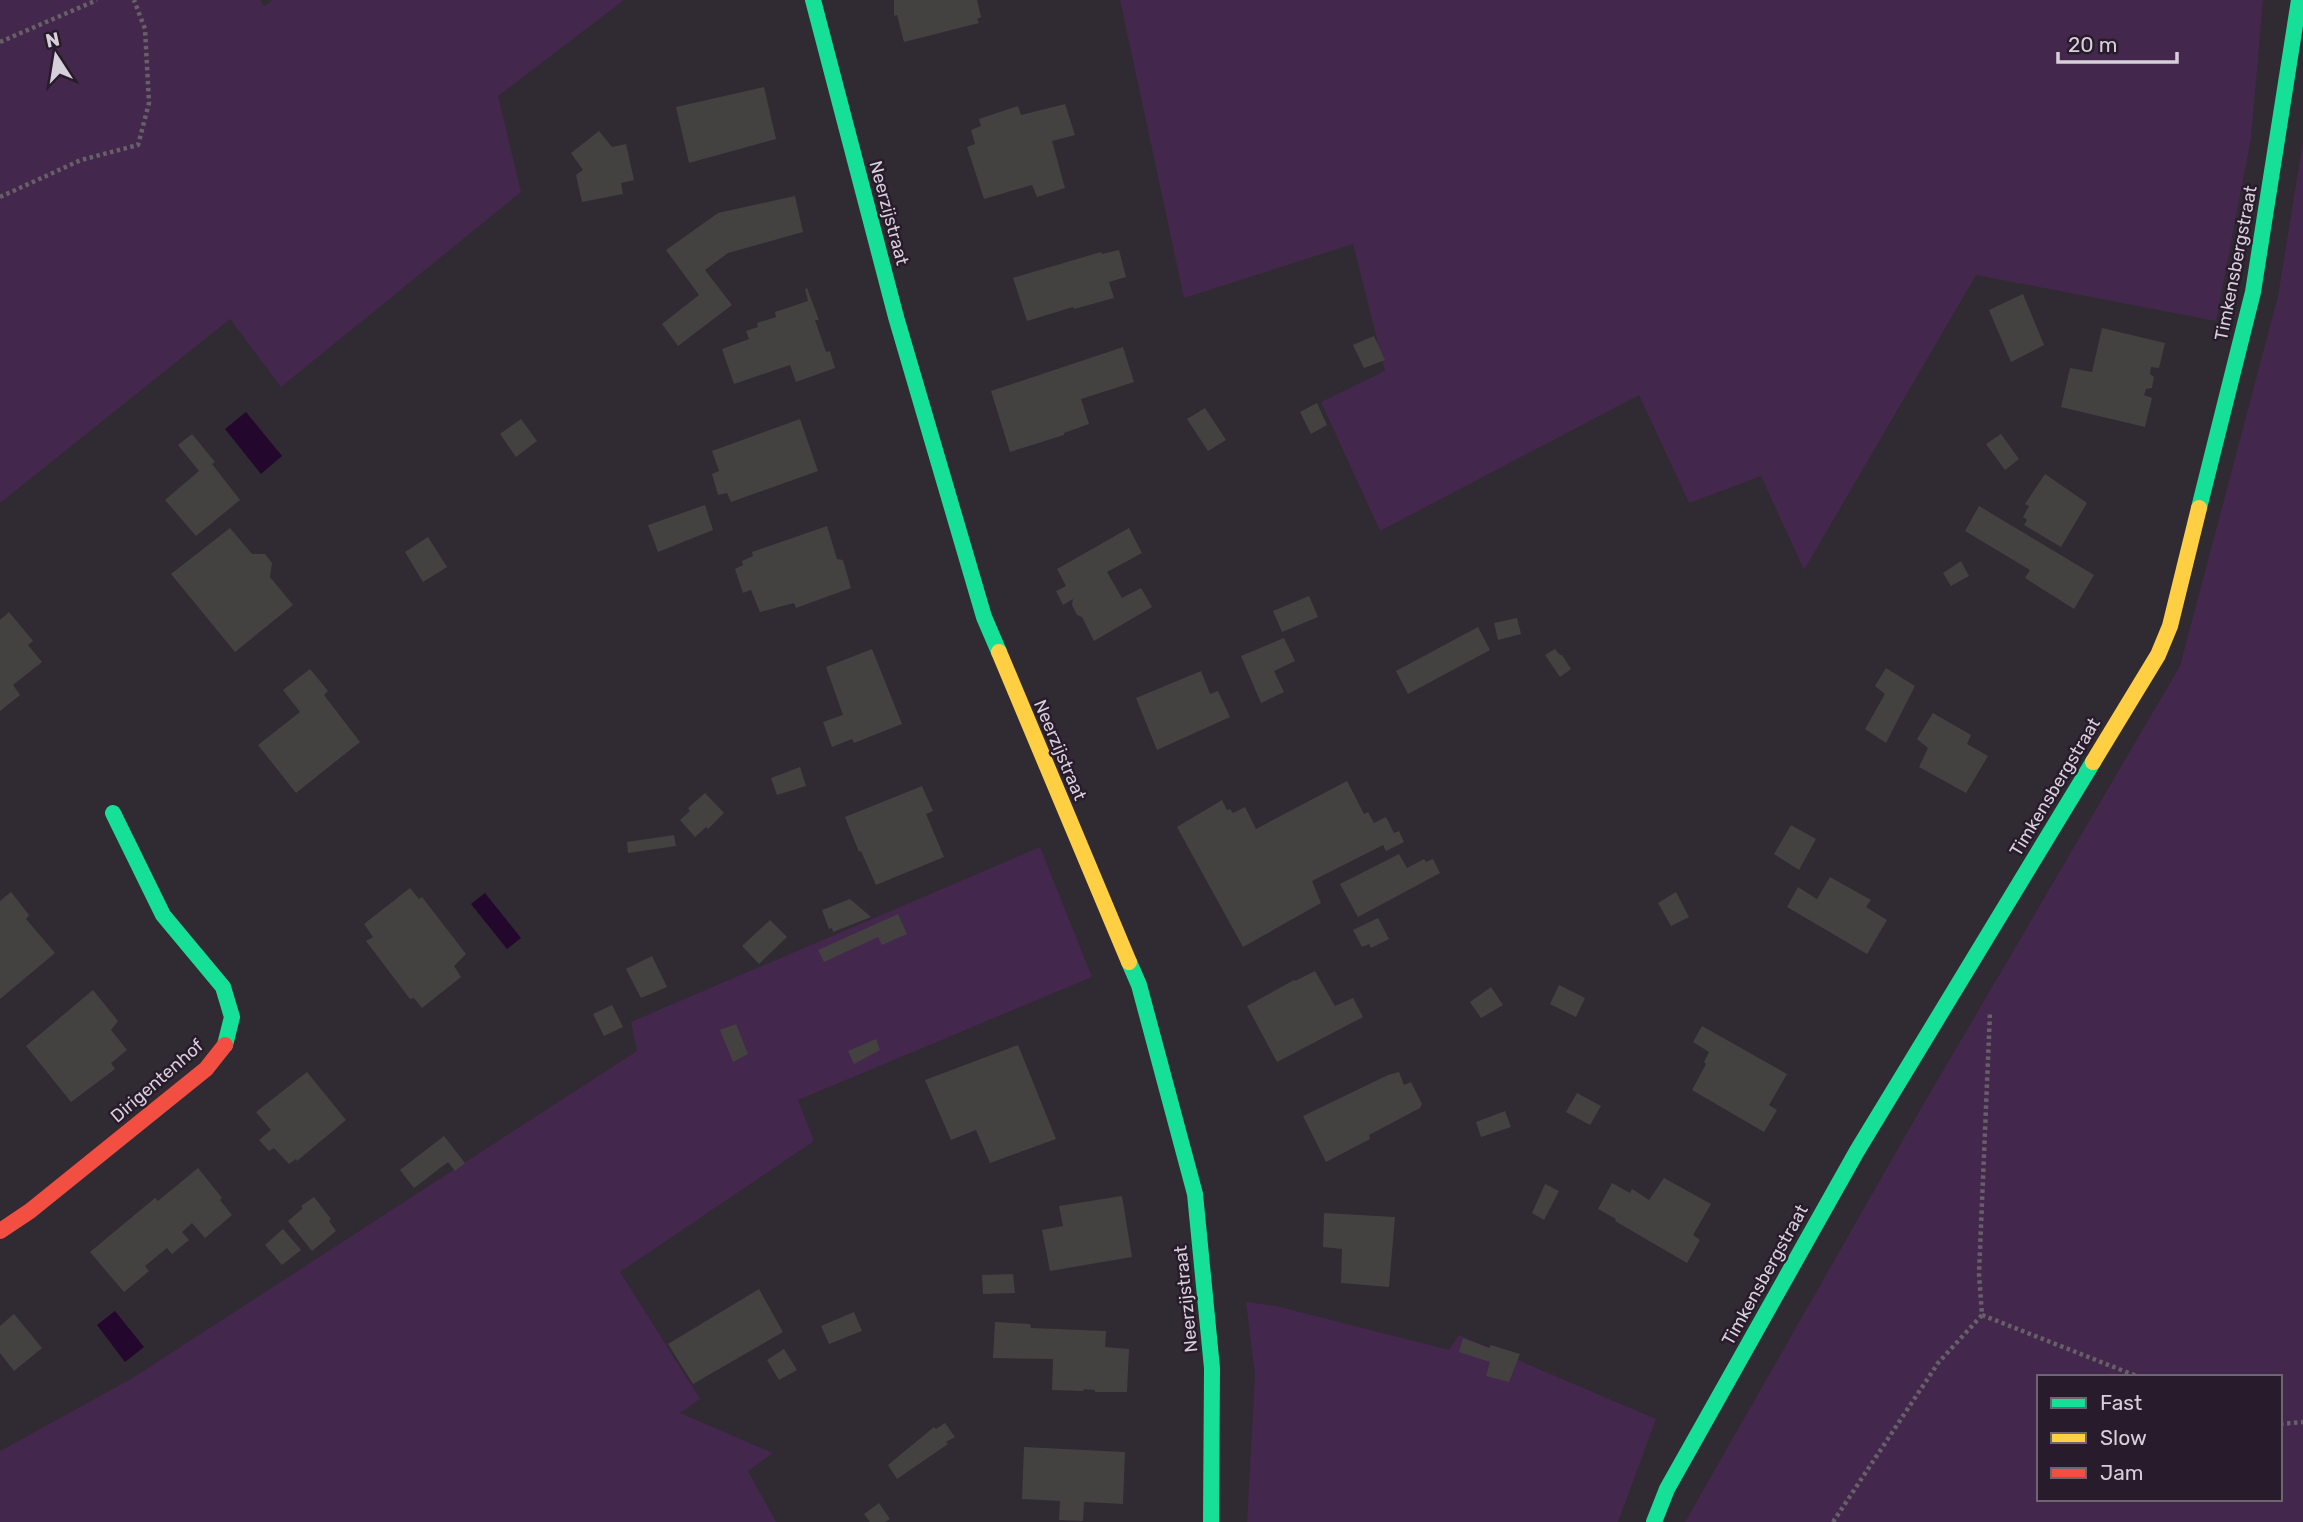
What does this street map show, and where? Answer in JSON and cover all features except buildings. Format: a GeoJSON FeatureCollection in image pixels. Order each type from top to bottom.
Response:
{"type":"FeatureCollection","features":[{"type":"Feature","properties":{"kind":"street","name":"Neerzijstraat"},"geometry":{"type":"LineString","coordinates":[[813,0],[896,317],[984,617],[1139,985],[1195,1194],[1212,1368],[1211,1522]]}},
{"type":"Feature","properties":{"kind":"street","name":"Timkensbergstraat"},"geometry":{"type":"LineString","coordinates":[[1654,1522],[1667,1489],[1857,1151],[2158,655],[2170,626],[2253,292],[2299,0]]}},
{"type":"Feature","properties":{"kind":"street","name":"Dirigentenhof"},"geometry":{"type":"LineString","coordinates":[[0,1231],[30,1211],[206,1069],[227,1042],[232,1017],[223,987],[163,915],[113,813]]}},
{"type":"Feature","properties":{"kind":"path"},"geometry":{"type":"LineString","coordinates":[[0,41],[97,0]]}},
{"type":"Feature","properties":{"kind":"path"},"geometry":{"type":"LineString","coordinates":[[0,197],[81,160],[138,145],[149,103],[145,30],[134,0]]}},
{"type":"Feature","properties":{"kind":"path"},"geometry":{"type":"LineString","coordinates":[[1833,1522],[1938,1363],[1982,1315],[1979,1274],[1990,1009]]}},
{"type":"Feature","properties":{"kind":"path"},"geometry":{"type":"LineString","coordinates":[[1982,1315],[2134,1375]]}},
{"type":"Feature","properties":{"kind":"path"},"geometry":{"type":"LineString","coordinates":[[2282,1423],[2303,1422]]}},
{"type":"Feature","properties":{"kind":"shaded area"},"geometry":{"type":"Polygon","coordinates":[[[0,0],[260,0],[264,6],[273,0],[624,0],[498,96],[521,192],[281,387],[230,319],[0,503],[0,0]]]}},
{"type":"Feature","properties":{"kind":"shaded area"},"geometry":{"type":"Polygon","coordinates":[[[1120,0],[2263,0],[2251,138],[2216,321],[1976,275],[1804,570],[1761,476],[1689,503],[1639,395],[1380,531],[1321,402],[1385,371],[1353,244],[1184,298],[1120,0]]]}},
{"type":"Feature","properties":{"kind":"shaded area"},"geometry":{"type":"Polygon","coordinates":[[[2303,141],[2303,1522],[1685,1522],[1916,1117],[2180,666],[2278,296],[2303,141]]]}},
{"type":"Feature","properties":{"kind":"shaded area"},"geometry":{"type":"Polygon","coordinates":[[[246,412],[282,456],[261,474],[225,429],[246,412]]]}},
{"type":"Feature","properties":{"kind":"shaded area"},"geometry":{"type":"Polygon","coordinates":[[[1040,847],[1092,977],[798,1100],[814,1141],[620,1272],[700,1399],[680,1413],[773,1453],[748,1471],[776,1522],[0,1522],[0,1451],[131,1379],[637,1051],[631,1022],[1040,847]]]}},
{"type":"Feature","properties":{"kind":"shaded area"},"geometry":{"type":"Polygon","coordinates":[[[485,893],[521,938],[507,949],[471,904],[485,893]]]}},
{"type":"Feature","properties":{"kind":"shaded area"},"geometry":{"type":"Polygon","coordinates":[[[1246,1302],[1276,1306],[1449,1350],[1459,1335],[1656,1419],[1618,1522],[1247,1522],[1255,1376],[1246,1302]]]}},
{"type":"Feature","properties":{"kind":"shaded area"},"geometry":{"type":"Polygon","coordinates":[[[115,1311],[144,1347],[125,1362],[97,1325],[115,1311]]]}},
{"type":"Feature","properties":{"kind":"traffic: fast"},"geometry":{"type":"LineString","coordinates":[[813,0],[896,317],[984,617],[999,652]]}},
{"type":"Feature","properties":{"kind":"traffic: fast"},"geometry":{"type":"LineString","coordinates":[[2199,508],[2253,292],[2299,0]]}},
{"type":"Feature","properties":{"kind":"traffic: fast"},"geometry":{"type":"LineString","coordinates":[[1654,1522],[1667,1489],[1857,1151],[2093,762]]}},
{"type":"Feature","properties":{"kind":"traffic: fast"},"geometry":{"type":"LineString","coordinates":[[113,813],[163,915],[223,987],[232,1017],[225,1045]]}},
{"type":"Feature","properties":{"kind":"traffic: fast"},"geometry":{"type":"LineString","coordinates":[[1129,962],[1139,985],[1195,1194],[1212,1368],[1211,1522]]}},
{"type":"Feature","properties":{"kind":"traffic: slow"},"geometry":{"type":"LineString","coordinates":[[2093,762],[2158,655],[2170,626],[2199,508]]}},
{"type":"Feature","properties":{"kind":"traffic: slow"},"geometry":{"type":"LineString","coordinates":[[999,652],[1129,962]]}},
{"type":"Feature","properties":{"kind":"traffic: jam"},"geometry":{"type":"LineString","coordinates":[[0,1231],[30,1211],[206,1069],[225,1045]]}}]}
